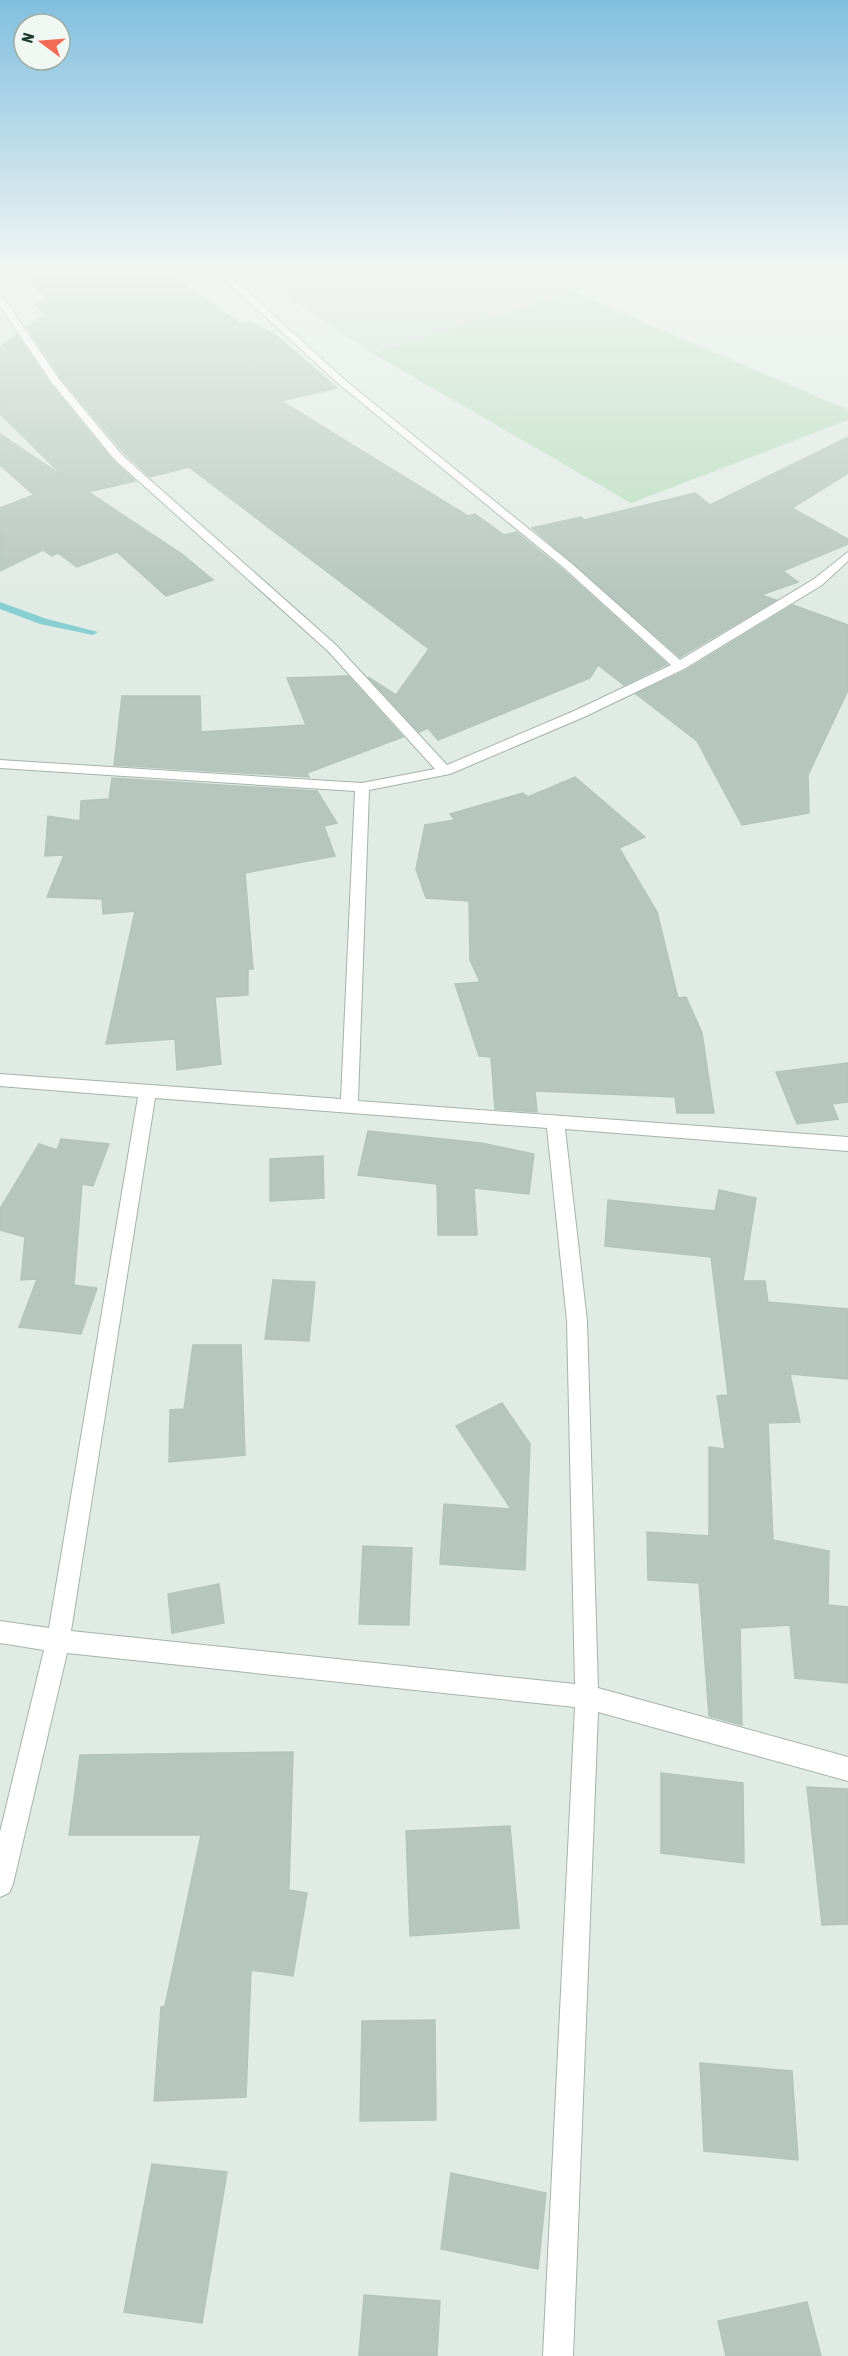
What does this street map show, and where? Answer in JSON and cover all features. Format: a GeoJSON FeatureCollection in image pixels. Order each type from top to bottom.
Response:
{"type":"FeatureCollection","features":[{"type":"Feature","properties":{"kind":"street"},"geometry":{"type":"LineString","coordinates":[[52,376],[118,457],[332,648],[445,771]]}},
{"type":"Feature","properties":{"kind":"street"},"geometry":{"type":"LineString","coordinates":[[335,376],[559,558],[679,666]]}},
{"type":"Feature","properties":{"kind":"street"},"geometry":{"type":"LineString","coordinates":[[0,764],[362,787],[445,771],[579,714],[679,666],[818,582],[848,555]]}},
{"type":"Feature","properties":{"kind":"street"},"geometry":{"type":"LineString","coordinates":[[350,1107],[362,787]]}},
{"type":"Feature","properties":{"kind":"street"},"geometry":{"type":"LineString","coordinates":[[0,1080],[848,1144]]}},
{"type":"Feature","properties":{"kind":"street"},"geometry":{"type":"LineString","coordinates":[[0,1884],[58,1641],[148,1091]]}},
{"type":"Feature","properties":{"kind":"street"},"geometry":{"type":"LineString","coordinates":[[555,1122],[577,1321],[588,1697],[558,2356]]}},
{"type":"Feature","properties":{"kind":"street"},"geometry":{"type":"LineString","coordinates":[[0,1632],[58,1641],[588,1697],[848,1768]]}},
{"type":"Feature","properties":{"kind":"green space"},"geometry":{"type":"Polygon","coordinates":[[[412,376],[769,376],[848,410],[848,420],[631,503],[412,376]]]}},
{"type":"Feature","properties":{"kind":"building"},"geometry":{"type":"Polygon","coordinates":[[[0,376],[45,376],[112,460],[135,481],[88,492],[182,554],[213,580],[166,596],[117,552],[77,567],[58,553],[52,556],[43,550],[0,571],[0,508],[34,495],[0,465],[0,434],[64,477],[0,414],[0,376]]]}},
{"type":"Feature","properties":{"kind":"building"},"geometry":{"type":"Polygon","coordinates":[[[60,376],[323,376],[337,388],[281,401],[468,516],[475,514],[504,535],[516,532],[562,569],[667,664],[624,685],[598,665],[590,678],[438,740],[428,728],[419,732],[368,677],[396,695],[429,649],[189,467],[150,477],[124,453],[60,376]]]}},
{"type":"Feature","properties":{"kind":"building"},"geometry":{"type":"Polygon","coordinates":[[[848,437],[848,473],[792,508],[848,539],[848,544],[783,571],[798,582],[761,595],[776,600],[680,657],[532,528],[581,517],[584,520],[695,493],[710,505],[848,437]]]}},
{"type":"Feature","properties":{"kind":"building"},"geometry":{"type":"Polygon","coordinates":[[[793,605],[848,625],[848,690],[808,775],[809,813],[742,825],[697,741],[636,694],[685,671],[793,605]]]}},
{"type":"Feature","properties":{"kind":"building"},"geometry":{"type":"Polygon","coordinates":[[[348,676],[403,737],[307,773],[309,777],[114,765],[122,696],[200,696],[201,732],[306,725],[287,678],[348,676]]]}},
{"type":"Feature","properties":{"kind":"building"},"geometry":{"type":"Polygon","coordinates":[[[575,777],[645,837],[619,848],[657,912],[678,998],[686,997],[702,1033],[714,1113],[677,1113],[675,1097],[535,1091],[537,1112],[495,1109],[491,1057],[479,1056],[455,984],[480,982],[470,960],[469,901],[426,898],[416,869],[425,825],[455,820],[450,814],[523,793],[528,797],[575,777]]]}},
{"type":"Feature","properties":{"kind":"building"},"geometry":{"type":"Polygon","coordinates":[[[112,778],[317,791],[337,823],[324,826],[335,856],[245,873],[253,969],[248,969],[248,995],[215,997],[221,1064],[177,1070],[175,1039],[106,1044],[135,911],[103,914],[102,899],[47,897],[64,855],[45,856],[48,816],[80,821],[81,801],[109,799],[112,778]]]}},
{"type":"Feature","properties":{"kind":"building"},"geometry":{"type":"Polygon","coordinates":[[[848,1063],[848,1102],[832,1104],[838,1119],[797,1124],[776,1072],[848,1063]]]}},
{"type":"Feature","properties":{"kind":"building"},"geometry":{"type":"Polygon","coordinates":[[[368,1131],[481,1143],[534,1154],[529,1194],[474,1188],[477,1235],[438,1235],[437,1184],[358,1175],[368,1131]]]}},
{"type":"Feature","properties":{"kind":"building"},"geometry":{"type":"Polygon","coordinates":[[[61,1139],[109,1144],[93,1186],[82,1184],[74,1285],[97,1288],[81,1334],[19,1327],[37,1279],[21,1280],[25,1237],[0,1230],[0,1209],[39,1144],[57,1150],[61,1139]]]}},
{"type":"Feature","properties":{"kind":"building"},"geometry":{"type":"Polygon","coordinates":[[[323,1156],[324,1198],[270,1201],[270,1159],[323,1156]]]}},
{"type":"Feature","properties":{"kind":"building"},"geometry":{"type":"Polygon","coordinates":[[[719,1190],[756,1198],[743,1281],[765,1281],[768,1302],[848,1309],[848,1379],[790,1374],[800,1422],[768,1423],[773,1540],[829,1551],[828,1605],[848,1607],[848,1683],[795,1678],[790,1625],[740,1628],[742,1725],[709,1716],[699,1583],[648,1580],[647,1532],[709,1536],[709,1447],[725,1449],[717,1396],[728,1395],[711,1257],[605,1246],[608,1200],[715,1211],[719,1190]]]}},
{"type":"Feature","properties":{"kind":"building"},"geometry":{"type":"Polygon","coordinates":[[[273,1280],[315,1282],[309,1341],[265,1339],[273,1280]]]}},
{"type":"Feature","properties":{"kind":"building"},"geometry":{"type":"Polygon","coordinates":[[[193,1345],[241,1345],[245,1455],[169,1462],[170,1410],[184,1409],[193,1345]]]}},
{"type":"Feature","properties":{"kind":"building"},"geometry":{"type":"Polygon","coordinates":[[[502,1403],[530,1444],[525,1570],[440,1564],[444,1504],[511,1509],[456,1426],[502,1403]]]}},
{"type":"Feature","properties":{"kind":"building"},"geometry":{"type":"Polygon","coordinates":[[[363,1546],[412,1548],[409,1625],[359,1624],[363,1546]]]}},
{"type":"Feature","properties":{"kind":"building"},"geometry":{"type":"Polygon","coordinates":[[[219,1584],[224,1623],[172,1633],[168,1594],[219,1584]]]}},
{"type":"Feature","properties":{"kind":"building"},"geometry":{"type":"Polygon","coordinates":[[[293,1752],[289,1890],[307,1893],[293,1976],[251,1970],[246,2097],[154,2101],[161,2007],[165,2006],[201,1835],[69,1835],[80,1755],[293,1752]]]}},
{"type":"Feature","properties":{"kind":"building"},"geometry":{"type":"Polygon","coordinates":[[[661,1773],[743,1783],[744,1863],[661,1853],[661,1773]]]}},
{"type":"Feature","properties":{"kind":"building"},"geometry":{"type":"Polygon","coordinates":[[[807,1787],[848,1789],[848,1924],[822,1925],[807,1787]]]}},
{"type":"Feature","properties":{"kind":"building"},"geometry":{"type":"Polygon","coordinates":[[[510,1826],[519,1928],[410,1936],[406,1831],[510,1826]]]}},
{"type":"Feature","properties":{"kind":"building"},"geometry":{"type":"Polygon","coordinates":[[[435,2020],[436,2120],[360,2121],[362,2021],[435,2020]]]}},
{"type":"Feature","properties":{"kind":"building"},"geometry":{"type":"Polygon","coordinates":[[[700,2063],[792,2071],[798,2160],[704,2151],[700,2063]]]}},
{"type":"Feature","properties":{"kind":"building"},"geometry":{"type":"Polygon","coordinates":[[[152,2164],[227,2172],[202,2323],[124,2312],[152,2164]]]}},
{"type":"Feature","properties":{"kind":"building"},"geometry":{"type":"Polygon","coordinates":[[[451,2173],[546,2193],[538,2269],[441,2249],[451,2173]]]}},
{"type":"Feature","properties":{"kind":"building"},"geometry":{"type":"Polygon","coordinates":[[[364,2295],[440,2301],[437,2356],[359,2356],[364,2295]]]}},
{"type":"Feature","properties":{"kind":"building"},"geometry":{"type":"Polygon","coordinates":[[[807,2302],[821,2356],[726,2356],[718,2321],[807,2302]]]}},
{"type":"Feature","properties":{"kind":"waterway"},"geometry":{"type":"LineString","coordinates":[[0,605],[44,622],[93,632]]}}]}
